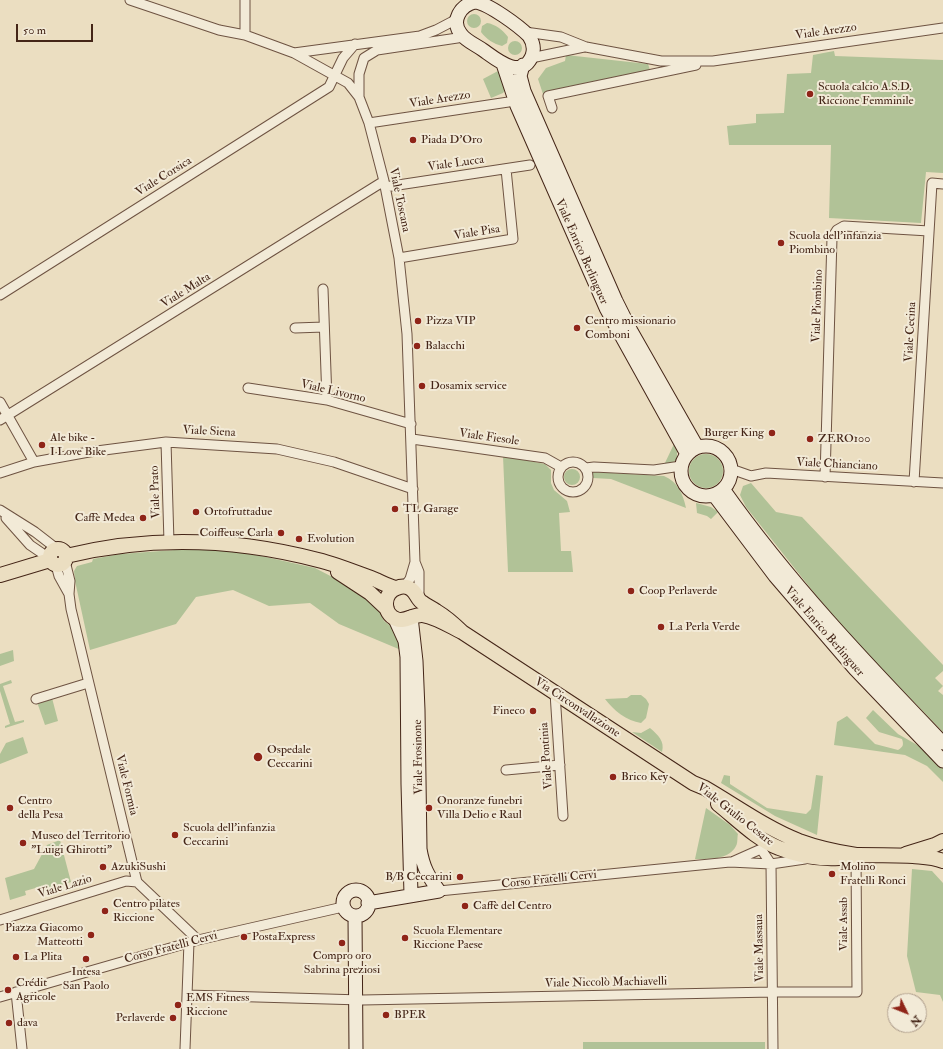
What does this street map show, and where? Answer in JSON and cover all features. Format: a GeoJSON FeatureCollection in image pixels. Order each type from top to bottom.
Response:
{"type":"FeatureCollection","features":[{"type":"Feature","properties":{"kind":"main road"},"geometry":{"type":"LineString","coordinates":[[525,32],[489,4],[475,2],[460,10],[458,29],[464,37],[503,64],[513,67],[527,62]]}},
{"type":"Feature","properties":{"kind":"main road","name":"Viale Enrico Berlinguer"},"geometry":{"type":"LineString","coordinates":[[525,32],[532,39],[534,49],[520,76],[524,91],[616,301],[692,451]]}},
{"type":"Feature","properties":{"kind":"main road","name":"Viale Enrico Berlinguer"},"geometry":{"type":"LineString","coordinates":[[503,64],[515,101],[606,308],[692,451]]}},
{"type":"Feature","properties":{"kind":"main road"},"geometry":{"type":"LineString","coordinates":[[705,446],[720,450],[725,455],[731,470],[728,483],[719,492],[706,496],[698,495],[691,492],[682,481],[680,474],[681,466],[692,451],[705,446]]}},
{"type":"Feature","properties":{"kind":"main road","name":"Viale Enrico Berlinguer"},"geometry":{"type":"LineString","coordinates":[[719,492],[863,660],[943,743]]}},
{"type":"Feature","properties":{"kind":"main road","name":"Viale Enrico Berlinguer"},"geometry":{"type":"LineString","coordinates":[[719,492],[775,576],[855,669],[943,761]]}},
{"type":"Feature","properties":{"kind":"main road","name":"Via Circonvallazione"},"geometry":{"type":"LineString","coordinates":[[0,575],[57,558],[123,545],[169,542],[213,542],[255,546],[320,560],[399,587],[412,589],[421,602],[448,619],[462,632]]}},
{"type":"Feature","properties":{"kind":"main road","name":"Via Circonvallazione"},"geometry":{"type":"LineString","coordinates":[[320,560],[370,593],[391,614],[403,620],[422,615],[462,632],[693,783]]}},
{"type":"Feature","properties":{"kind":"main road"},"geometry":{"type":"LineString","coordinates":[[391,614],[386,601],[387,597],[399,587]]}},
{"type":"Feature","properties":{"kind":"main road"},"geometry":{"type":"LineString","coordinates":[[411,617],[417,611],[419,599]]}},
{"type":"Feature","properties":{"kind":"main road","name":"Viale Frosinone"},"geometry":{"type":"LineString","coordinates":[[391,614],[405,641],[407,657],[411,895]]}},
{"type":"Feature","properties":{"kind":"main road","name":"Viale Frosinone"},"geometry":{"type":"LineString","coordinates":[[411,617],[416,661],[418,710],[420,849],[422,863],[428,877],[439,891]]}},
{"type":"Feature","properties":{"kind":"main road","name":"Viale Giulio Cesare"},"geometry":{"type":"LineString","coordinates":[[693,783],[705,788],[761,821],[799,841],[828,850],[856,856]]}},
{"type":"Feature","properties":{"kind":"main road","name":"Viale Giulio Cesare"},"geometry":{"type":"LineString","coordinates":[[693,783],[702,792],[754,833],[765,846],[779,848],[798,855],[813,857],[840,858],[856,856],[902,855],[937,858],[943,861]]}},
{"type":"Feature","properties":{"kind":"main road","name":"Viale Giulio Cesare"},"geometry":{"type":"LineString","coordinates":[[902,855],[935,845],[943,841]]}},
{"type":"Feature","properties":{"kind":"main road"},"geometry":{"type":"LineString","coordinates":[[353,890],[364,893],[368,899],[368,903],[366,910],[363,913],[355,916],[348,913],[343,907],[344,898],[353,890]]}},
{"type":"Feature","properties":{"kind":"main road","name":"Corso Fratelli Cervi"},"geometry":{"type":"LineString","coordinates":[[368,903],[439,891]]}},
{"type":"Feature","properties":{"kind":"main road"},"geometry":{"type":"LineString","coordinates":[[355,916],[356,1049]]}},
{"type":"Feature","properties":{"kind":"street","name":"Viale Toscana"},"geometry":{"type":"LineString","coordinates":[[130,0],[219,30],[245,35],[294,53],[348,83],[359,97],[369,123],[384,184],[399,258],[407,334],[412,439],[415,562],[410,579],[399,587]]}},
{"type":"Feature","properties":{"kind":"street"},"geometry":{"type":"LineString","coordinates":[[245,0],[245,35]]}},
{"type":"Feature","properties":{"kind":"street"},"geometry":{"type":"LineString","coordinates":[[294,53],[420,36],[436,30],[460,10]]}},
{"type":"Feature","properties":{"kind":"street","name":"Viale Arezzo"},"geometry":{"type":"LineString","coordinates":[[552,108],[548,96],[713,61],[943,28]]}},
{"type":"Feature","properties":{"kind":"street","name":"Viale Arezzo"},"geometry":{"type":"LineString","coordinates":[[525,32],[560,37],[586,47],[661,61],[713,61]]}},
{"type":"Feature","properties":{"kind":"street"},"geometry":{"type":"LineString","coordinates":[[359,97],[358,74],[364,58],[377,50],[464,37]]}},
{"type":"Feature","properties":{"kind":"street"},"geometry":{"type":"LineString","coordinates":[[334,75],[343,58],[355,44]]}},
{"type":"Feature","properties":{"kind":"street","name":"Viale Arezzo"},"geometry":{"type":"LineString","coordinates":[[527,62],[586,47]]}},
{"type":"Feature","properties":{"kind":"street","name":"Viale Corsica"},"geometry":{"type":"LineString","coordinates":[[0,296],[329,87],[334,75]]}},
{"type":"Feature","properties":{"kind":"street","name":"Viale Arezzo"},"geometry":{"type":"LineString","coordinates":[[369,123],[515,101]]}},
{"type":"Feature","properties":{"kind":"street","name":"Viale Lucca"},"geometry":{"type":"LineString","coordinates":[[384,184],[530,165]]}},
{"type":"Feature","properties":{"kind":"street","name":"Viale Pisa"},"geometry":{"type":"LineString","coordinates":[[399,258],[513,239],[506,169]]}},
{"type":"Feature","properties":{"kind":"street","name":"Viale Cecina"},"geometry":{"type":"LineString","coordinates":[[914,482],[932,183],[943,184]]}},
{"type":"Feature","properties":{"kind":"street","name":"Viale Malta"},"geometry":{"type":"LineString","coordinates":[[4,418],[384,184]]}},
{"type":"Feature","properties":{"kind":"street","name":"Viale Piombino"},"geometry":{"type":"LineString","coordinates":[[825,477],[832,238],[836,230],[844,226],[929,231]]}},
{"type":"Feature","properties":{"kind":"street"},"geometry":{"type":"LineString","coordinates":[[322,289],[327,400]]}},
{"type":"Feature","properties":{"kind":"street"},"geometry":{"type":"LineString","coordinates":[[295,328],[324,326]]}},
{"type":"Feature","properties":{"kind":"street","name":"Viale Livorno"},"geometry":{"type":"LineString","coordinates":[[248,388],[327,400],[411,424]]}},
{"type":"Feature","properties":{"kind":"street"},"geometry":{"type":"LineString","coordinates":[[0,402],[4,418],[34,462]]}},
{"type":"Feature","properties":{"kind":"street","name":"Viale Fiesole"},"geometry":{"type":"LineString","coordinates":[[412,439],[545,458],[561,467]]}},
{"type":"Feature","properties":{"kind":"street","name":"Viale Siena"},"geometry":{"type":"LineString","coordinates":[[0,473],[34,462],[88,452],[166,442],[277,449],[334,462],[413,489]]}},
{"type":"Feature","properties":{"kind":"street","name":"Viale Prato"},"geometry":{"type":"LineString","coordinates":[[166,442],[169,542]]}},
{"type":"Feature","properties":{"kind":"street"},"geometry":{"type":"LineString","coordinates":[[586,468],[588,477],[586,485],[580,491],[570,492],[561,487],[558,477],[561,467],[564,464],[574,462],[586,468],[594,467],[654,470],[681,466]]}},
{"type":"Feature","properties":{"kind":"street","name":"Viale Chianciano"},"geometry":{"type":"LineString","coordinates":[[731,470],[751,476],[766,473],[943,483]]}},
{"type":"Feature","properties":{"kind":"street"},"geometry":{"type":"LineString","coordinates":[[0,511],[35,532],[57,558]]}},
{"type":"Feature","properties":{"kind":"street","name":"Viale Formia"},"geometry":{"type":"LineString","coordinates":[[57,558],[59,576],[69,594],[72,616],[137,882]]}},
{"type":"Feature","properties":{"kind":"street","name":"Viale Toscana"},"geometry":{"type":"LineString","coordinates":[[415,562],[419,572],[419,599]]}},
{"type":"Feature","properties":{"kind":"street"},"geometry":{"type":"LineString","coordinates":[[36,699],[88,683]]}},
{"type":"Feature","properties":{"kind":"street","name":"Viale Pontinia"},"geometry":{"type":"LineString","coordinates":[[555,693],[563,816]]}},
{"type":"Feature","properties":{"kind":"street"},"geometry":{"type":"LineString","coordinates":[[506,770],[560,765]]}},
{"type":"Feature","properties":{"kind":"street","name":"Corso Fratelli Cervi"},"geometry":{"type":"LineString","coordinates":[[730,862],[765,846],[781,841],[799,841]]}},
{"type":"Feature","properties":{"kind":"street"},"geometry":{"type":"LineString","coordinates":[[765,846],[771,864]]}},
{"type":"Feature","properties":{"kind":"street","name":"Viale Assab"},"geometry":{"type":"LineString","coordinates":[[856,856],[857,992]]}},
{"type":"Feature","properties":{"kind":"street","name":"Corso Fratelli Cervi"},"geometry":{"type":"LineString","coordinates":[[439,891],[730,862],[771,864],[813,857]]}},
{"type":"Feature","properties":{"kind":"street","name":"Viale Massaua"},"geometry":{"type":"LineString","coordinates":[[771,864],[773,1049]]}},
{"type":"Feature","properties":{"kind":"street","name":"Viale Lazio"},"geometry":{"type":"LineString","coordinates":[[0,920],[126,881],[137,882]]}},
{"type":"Feature","properties":{"kind":"street"},"geometry":{"type":"LineString","coordinates":[[137,882],[193,941],[187,995],[185,1049]]}},
{"type":"Feature","properties":{"kind":"street","name":"Corso Fratelli Cervi"},"geometry":{"type":"LineString","coordinates":[[0,997],[193,941],[343,907]]}},
{"type":"Feature","properties":{"kind":"street"},"geometry":{"type":"LineString","coordinates":[[16,992],[22,1049]]}},
{"type":"Feature","properties":{"kind":"street","name":"Viale Niccolò Machiavelli"},"geometry":{"type":"LineString","coordinates":[[187,995],[356,1000],[773,992],[857,992]]}},
{"type":"Feature","properties":{"kind":"green space"},"geometry":{"type":"Polygon","coordinates":[[[474,14],[479,16],[481,21],[479,26],[474,28],[469,26],[467,21],[469,16],[474,14]]]}},
{"type":"Feature","properties":{"kind":"green space"},"geometry":{"type":"Polygon","coordinates":[[[487,23],[496,26],[504,32],[508,37],[507,43],[502,46],[493,43],[485,37],[481,32],[482,26],[487,23]]]}},
{"type":"Feature","properties":{"kind":"green space"},"geometry":{"type":"Polygon","coordinates":[[[515,41],[520,43],[522,48],[520,53],[515,55],[510,53],[508,48],[510,43],[515,41]]]}},
{"type":"Feature","properties":{"kind":"green space"},"geometry":{"type":"Polygon","coordinates":[[[834,51],[835,56],[943,60],[943,173],[926,172],[921,223],[829,218],[831,145],[729,145],[727,126],[756,123],[756,114],[784,113],[787,74],[811,73],[813,55],[834,51]]]}},
{"type":"Feature","properties":{"kind":"green space"},"geometry":{"type":"Polygon","coordinates":[[[566,55],[648,64],[650,70],[543,94],[538,79],[546,68],[565,61],[566,55]]]}},
{"type":"Feature","properties":{"kind":"green space"},"geometry":{"type":"Polygon","coordinates":[[[498,71],[504,79],[505,90],[503,93],[491,98],[483,79],[498,71]]]}},
{"type":"Feature","properties":{"kind":"green space"},"geometry":{"type":"Polygon","coordinates":[[[674,444],[677,451],[677,459],[671,464],[664,465],[674,444]]]}},
{"type":"Feature","properties":{"kind":"green space"},"geometry":{"type":"Polygon","coordinates":[[[703,454],[709,454],[713,455],[720,461],[723,471],[722,478],[716,485],[709,488],[703,488],[699,487],[692,481],[689,474],[689,468],[690,464],[696,457],[703,454]]]}},
{"type":"Feature","properties":{"kind":"green space"},"geometry":{"type":"Polygon","coordinates":[[[503,456],[545,464],[551,470],[551,483],[554,490],[567,501],[570,512],[559,513],[561,551],[571,551],[573,572],[508,572],[503,456]]]}},
{"type":"Feature","properties":{"kind":"green space"},"geometry":{"type":"Polygon","coordinates":[[[572,469],[579,474],[580,477],[575,484],[572,485],[565,480],[564,477],[569,470],[572,469]]]}},
{"type":"Feature","properties":{"kind":"green space"},"geometry":{"type":"Polygon","coordinates":[[[593,472],[664,476],[673,482],[679,489],[686,508],[611,479],[593,478],[591,475],[593,472]]]}},
{"type":"Feature","properties":{"kind":"green space"},"geometry":{"type":"Polygon","coordinates":[[[751,483],[776,512],[802,517],[943,665],[943,671],[935,678],[943,686],[938,691],[943,695],[943,732],[855,641],[815,594],[746,507],[740,495],[743,486],[751,483]]]}},
{"type":"Feature","properties":{"kind":"green space"},"geometry":{"type":"Polygon","coordinates":[[[696,503],[711,507],[718,512],[711,519],[697,513],[696,503]]]}},
{"type":"Feature","properties":{"kind":"green space"},"geometry":{"type":"Polygon","coordinates":[[[175,550],[227,550],[315,568],[371,597],[378,606],[384,621],[395,629],[401,650],[339,624],[310,603],[269,606],[233,590],[196,597],[176,624],[90,650],[75,581],[74,571],[77,566],[92,562],[93,559],[120,554],[175,550]]]}},
{"type":"Feature","properties":{"kind":"green space"},"geometry":{"type":"Polygon","coordinates":[[[13,650],[14,661],[0,666],[0,654],[13,650]]]}},
{"type":"Feature","properties":{"kind":"green space"},"geometry":{"type":"Polygon","coordinates":[[[11,680],[12,683],[3,686],[15,722],[24,720],[24,722],[5,728],[5,726],[10,724],[0,691],[0,684],[11,680]]]}},
{"type":"Feature","properties":{"kind":"green space"},"geometry":{"type":"Polygon","coordinates":[[[631,695],[641,695],[649,704],[646,718],[641,723],[631,720],[621,714],[605,699],[627,698],[631,695]]]}},
{"type":"Feature","properties":{"kind":"green space"},"geometry":{"type":"Polygon","coordinates":[[[52,698],[58,721],[45,725],[37,702],[52,698]]]}},
{"type":"Feature","properties":{"kind":"green space"},"geometry":{"type":"Polygon","coordinates":[[[873,710],[898,734],[926,750],[943,767],[943,782],[927,766],[905,755],[834,745],[837,722],[847,716],[875,744],[898,750],[901,748],[903,746],[902,739],[879,732],[866,718],[873,710]]]}},
{"type":"Feature","properties":{"kind":"green space"},"geometry":{"type":"Polygon","coordinates":[[[650,728],[662,741],[662,752],[632,732],[641,733],[650,728]]]}},
{"type":"Feature","properties":{"kind":"green space"},"geometry":{"type":"Polygon","coordinates":[[[23,737],[28,753],[0,764],[0,754],[6,743],[23,737]]]}},
{"type":"Feature","properties":{"kind":"green space"},"geometry":{"type":"Polygon","coordinates":[[[724,775],[730,776],[730,784],[767,808],[806,814],[811,809],[816,775],[823,776],[817,835],[775,816],[721,783],[724,775]]]}},
{"type":"Feature","properties":{"kind":"green space"},"geometry":{"type":"Polygon","coordinates":[[[706,808],[730,825],[738,834],[737,843],[733,851],[718,858],[695,859],[706,808]]]}},
{"type":"Feature","properties":{"kind":"green space"},"geometry":{"type":"Polygon","coordinates":[[[60,840],[71,882],[40,891],[39,887],[25,891],[26,895],[10,900],[5,878],[34,869],[47,845],[60,840]]]}},
{"type":"Feature","properties":{"kind":"green space"},"geometry":{"type":"Polygon","coordinates":[[[912,869],[932,871],[943,883],[943,1002],[940,995],[916,992],[907,956],[912,869]]]}},
{"type":"Feature","properties":{"kind":"green space"},"geometry":{"type":"Polygon","coordinates":[[[583,1042],[765,1042],[765,1049],[583,1049],[583,1042]]]}},
{"type":"Feature","properties":{"kind":"place","name":"Scuola calcio A.S.D. Riccione Femminile"},"geometry":{"type":"Point","coordinates":[810,94]}},
{"type":"Feature","properties":{"kind":"place","name":"Piada D'Oro"},"geometry":{"type":"Point","coordinates":[413,140]}},
{"type":"Feature","properties":{"kind":"place","name":"Scuola dell'infanzia Piombino"},"geometry":{"type":"Point","coordinates":[781,243]}},
{"type":"Feature","properties":{"kind":"place","name":"Pizza VIP"},"geometry":{"type":"Point","coordinates":[418,321]}},
{"type":"Feature","properties":{"kind":"place","name":"Centro missionario Comboni"},"geometry":{"type":"Point","coordinates":[577,328]}},
{"type":"Feature","properties":{"kind":"place","name":"Balacchi"},"geometry":{"type":"Point","coordinates":[417,346]}},
{"type":"Feature","properties":{"kind":"place","name":"Dosamix service"},"geometry":{"type":"Point","coordinates":[422,386]}},
{"type":"Feature","properties":{"kind":"place","name":"Burger King"},"geometry":{"type":"Point","coordinates":[772,433]}},
{"type":"Feature","properties":{"kind":"place","name":"ZERO100"},"geometry":{"type":"Point","coordinates":[810,439]}},
{"type":"Feature","properties":{"kind":"place","name":"Ale bike - I Love Bike"},"geometry":{"type":"Point","coordinates":[42,445]}},
{"type":"Feature","properties":{"kind":"place","name":"TL Garage"},"geometry":{"type":"Point","coordinates":[395,509]}},
{"type":"Feature","properties":{"kind":"place","name":"Ortofruttadue"},"geometry":{"type":"Point","coordinates":[196,512]}},
{"type":"Feature","properties":{"kind":"place","name":"Caffè Medea"},"geometry":{"type":"Point","coordinates":[143,518]}},
{"type":"Feature","properties":{"kind":"place","name":"Coiffeuse Carla"},"geometry":{"type":"Point","coordinates":[281,533]}},
{"type":"Feature","properties":{"kind":"place","name":"Evolution"},"geometry":{"type":"Point","coordinates":[299,539]}},
{"type":"Feature","properties":{"kind":"place","name":"Coop Perlaverde"},"geometry":{"type":"Point","coordinates":[631,591]}},
{"type":"Feature","properties":{"kind":"place","name":"La Perla Verde"},"geometry":{"type":"Point","coordinates":[661,627]}},
{"type":"Feature","properties":{"kind":"place","name":"Fineco"},"geometry":{"type":"Point","coordinates":[533,711]}},
{"type":"Feature","properties":{"kind":"place","name":"Ospedale Ceccarini"},"geometry":{"type":"Point","coordinates":[258,757]}},
{"type":"Feature","properties":{"kind":"place","name":"Brico Key"},"geometry":{"type":"Point","coordinates":[613,777]}},
{"type":"Feature","properties":{"kind":"place","name":"Centro della Pesa"},"geometry":{"type":"Point","coordinates":[10,808]}},
{"type":"Feature","properties":{"kind":"place","name":"Onoranze funebri Villa Delio e Raul"},"geometry":{"type":"Point","coordinates":[429,808]}},
{"type":"Feature","properties":{"kind":"place","name":"Scuola dell'infanzia Ceccarini"},"geometry":{"type":"Point","coordinates":[175,835]}},
{"type":"Feature","properties":{"kind":"place","name":"Museo del Territorio \"Luigi Ghirotti\""},"geometry":{"type":"Point","coordinates":[23,843]}},
{"type":"Feature","properties":{"kind":"place","name":"AzukiSushi"},"geometry":{"type":"Point","coordinates":[103,867]}},
{"type":"Feature","properties":{"kind":"place","name":"Molino Fratelli Ronci"},"geometry":{"type":"Point","coordinates":[832,874]}},
{"type":"Feature","properties":{"kind":"place","name":"B/B Ceccarini"},"geometry":{"type":"Point","coordinates":[460,877]}},
{"type":"Feature","properties":{"kind":"place","name":"Caffè del Centro"},"geometry":{"type":"Point","coordinates":[465,906]}},
{"type":"Feature","properties":{"kind":"place","name":"Centro pilates Riccione"},"geometry":{"type":"Point","coordinates":[105,911]}},
{"type":"Feature","properties":{"kind":"place","name":"Piazza Giacomo Matteotti"},"geometry":{"type":"Point","coordinates":[91,935]}},
{"type":"Feature","properties":{"kind":"place","name":"PostaExpress"},"geometry":{"type":"Point","coordinates":[244,937]}},
{"type":"Feature","properties":{"kind":"place","name":"Scuola Elementare Riccione Paese"},"geometry":{"type":"Point","coordinates":[405,938]}},
{"type":"Feature","properties":{"kind":"place","name":"Compro oro Sabrina preziosi"},"geometry":{"type":"Point","coordinates":[342,943]}},
{"type":"Feature","properties":{"kind":"place","name":"La Plita"},"geometry":{"type":"Point","coordinates":[16,957]}},
{"type":"Feature","properties":{"kind":"place","name":"Intesa San Paolo"},"geometry":{"type":"Point","coordinates":[86,959]}},
{"type":"Feature","properties":{"kind":"place","name":"Crédit Agricole"},"geometry":{"type":"Point","coordinates":[8,990]}},
{"type":"Feature","properties":{"kind":"place","name":"EMS Fitness Riccione"},"geometry":{"type":"Point","coordinates":[178,1005]}},
{"type":"Feature","properties":{"kind":"place","name":"BPER"},"geometry":{"type":"Point","coordinates":[386,1015]}},
{"type":"Feature","properties":{"kind":"place","name":"Perlaverde"},"geometry":{"type":"Point","coordinates":[173,1018]}},
{"type":"Feature","properties":{"kind":"place","name":"dava"},"geometry":{"type":"Point","coordinates":[9,1023]}}]}
